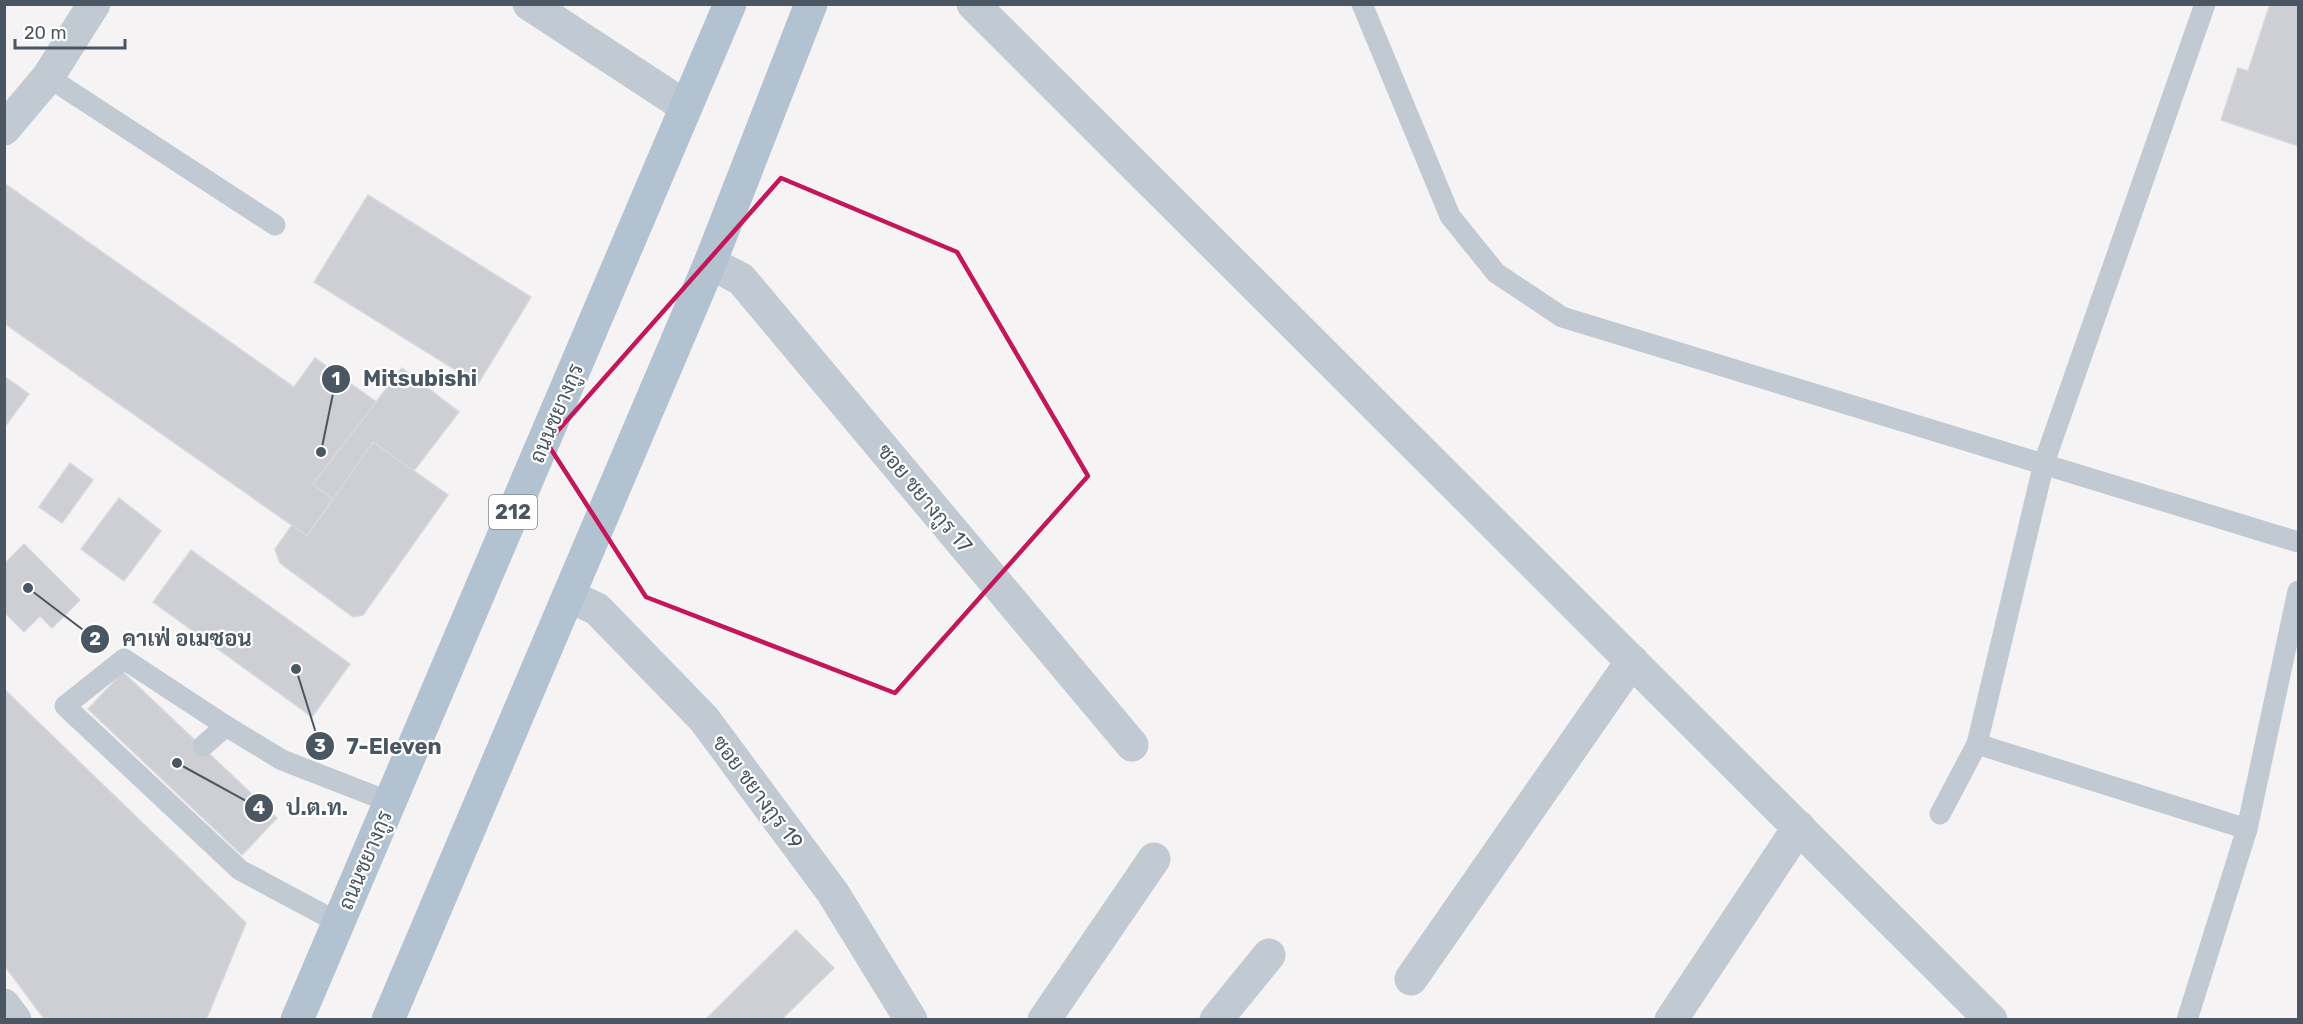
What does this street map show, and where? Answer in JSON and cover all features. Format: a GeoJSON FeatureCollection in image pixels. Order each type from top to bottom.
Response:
{"type":"FeatureCollection","features":[{"type":"Feature","properties":{"kind":"main road","name":"ถนนชยางกูร"},"geometry":{"type":"LineString","coordinates":[[297,1020],[730,4]]}},
{"type":"Feature","properties":{"kind":"main road"},"geometry":{"type":"LineString","coordinates":[[388,1020],[710,263],[811,4]]}},
{"type":"Feature","properties":{"kind":"street"},"geometry":{"type":"LineString","coordinates":[[4,129],[48,76],[94,4]]}},
{"type":"Feature","properties":{"kind":"street"},"geometry":{"type":"LineString","coordinates":[[529,4],[686,107]]}},
{"type":"Feature","properties":{"kind":"street"},"geometry":{"type":"LineString","coordinates":[[973,4],[1991,1020]]}},
{"type":"Feature","properties":{"kind":"street","name":"ซอย ชยางกูร 17"},"geometry":{"type":"LineString","coordinates":[[710,263],[741,279],[1132,745]]}},
{"type":"Feature","properties":{"kind":"street","name":"ซอย ชยางกูร 19"},"geometry":{"type":"LineString","coordinates":[[569,596],[597,609],[704,719],[833,893],[911,1020]]}},
{"type":"Feature","properties":{"kind":"street"},"geometry":{"type":"LineString","coordinates":[[1411,979],[1632,661]]}},
{"type":"Feature","properties":{"kind":"street"},"geometry":{"type":"LineString","coordinates":[[1671,1020],[1799,827]]}},
{"type":"Feature","properties":{"kind":"street"},"geometry":{"type":"LineString","coordinates":[[1044,1020],[1154,860]]}},
{"type":"Feature","properties":{"kind":"street"},"geometry":{"type":"LineString","coordinates":[[1216,1020],[1269,955]]}},
{"type":"Feature","properties":{"kind":"street"},"geometry":{"type":"LineString","coordinates":[[4,1005],[15,1020]]}},
{"type":"Feature","properties":{"kind":"lane"},"geometry":{"type":"LineString","coordinates":[[1362,4],[1450,216],[1496,273],[1562,317],[2298,542]]}},
{"type":"Feature","properties":{"kind":"lane"},"geometry":{"type":"LineString","coordinates":[[1940,813],[1977,744],[2044,463],[2205,4]]}},
{"type":"Feature","properties":{"kind":"lane"},"geometry":{"type":"LineString","coordinates":[[48,76],[275,225]]}},
{"type":"Feature","properties":{"kind":"lane"},"geometry":{"type":"LineString","coordinates":[[2187,1020],[2247,828],[2298,591]]}},
{"type":"Feature","properties":{"kind":"lane"},"geometry":{"type":"LineString","coordinates":[[339,923],[240,870],[160,788],[65,706],[124,659],[282,760],[390,802]]}},
{"type":"Feature","properties":{"kind":"lane"},"geometry":{"type":"LineString","coordinates":[[204,746],[226,726]]}},
{"type":"Feature","properties":{"kind":"lane"},"geometry":{"type":"LineString","coordinates":[[1977,744],[2247,828]]}},
{"type":"Feature","properties":{"kind":"highlighted area"},"geometry":{"type":"Polygon","coordinates":[[[781,178],[957,252],[1088,476],[895,693],[646,597],[547,443],[781,178]]]}},
{"type":"Feature","properties":{"kind":"building"},"geometry":{"type":"Polygon","coordinates":[[[2270,4],[2298,4],[2298,146],[2221,120],[2238,68],[2248,71],[2270,4]]]}},
{"type":"Feature","properties":{"kind":"building"},"geometry":{"type":"Polygon","coordinates":[[[4,183],[294,387],[315,358],[393,414],[307,536],[4,323],[4,183]]]}},
{"type":"Feature","properties":{"kind":"building"},"geometry":{"type":"Polygon","coordinates":[[[368,195],[531,297],[478,384],[314,282],[368,195]]]}},
{"type":"Feature","properties":{"kind":"building"},"geometry":{"type":"Polygon","coordinates":[[[402,368],[459,412],[370,528],[313,484],[402,368]]]}},
{"type":"Feature","properties":{"kind":"building"},"geometry":{"type":"Polygon","coordinates":[[[4,376],[29,394],[4,428],[4,376]]]}},
{"type":"Feature","properties":{"kind":"building"},"geometry":{"type":"Polygon","coordinates":[[[373,442],[448,495],[363,615],[353,617],[280,563],[275,549],[292,525],[307,536],[373,442]]]}},
{"type":"Feature","properties":{"kind":"building"},"geometry":{"type":"Polygon","coordinates":[[[70,463],[93,480],[62,523],[39,507],[70,463]]]}},
{"type":"Feature","properties":{"kind":"building"},"geometry":{"type":"Polygon","coordinates":[[[119,498],[161,531],[124,581],[81,549],[119,498]]]}},
{"type":"Feature","properties":{"kind":"building"},"geometry":{"type":"Polygon","coordinates":[[[24,544],[80,600],[52,628],[40,616],[24,632],[4,612],[4,564],[24,544]]]}},
{"type":"Feature","properties":{"kind":"building"},"geometry":{"type":"Polygon","coordinates":[[[191,550],[350,664],[312,717],[153,602],[191,550]]]}},
{"type":"Feature","properties":{"kind":"building"},"geometry":{"type":"Polygon","coordinates":[[[123,672],[277,818],[242,855],[88,709],[123,672]]]}},
{"type":"Feature","properties":{"kind":"building"},"geometry":{"type":"Polygon","coordinates":[[[4,689],[246,923],[206,1020],[45,1020],[4,965],[4,689]]]}},
{"type":"Feature","properties":{"kind":"building"},"geometry":{"type":"Polygon","coordinates":[[[796,930],[834,968],[781,1020],[705,1020],[796,930]]]}},
{"type":"Feature","properties":{"kind":"place","name":"Mitsubishi"},"geometry":{"type":"Point","coordinates":[321,452]}},
{"type":"Feature","properties":{"kind":"place","name":"คาเฟ่ อเมซอน"},"geometry":{"type":"Point","coordinates":[28,588]}},
{"type":"Feature","properties":{"kind":"place","name":"7-Eleven"},"geometry":{"type":"Point","coordinates":[296,669]}},
{"type":"Feature","properties":{"kind":"place","name":"ป.ต.ท."},"geometry":{"type":"Point","coordinates":[177,763]}}]}
